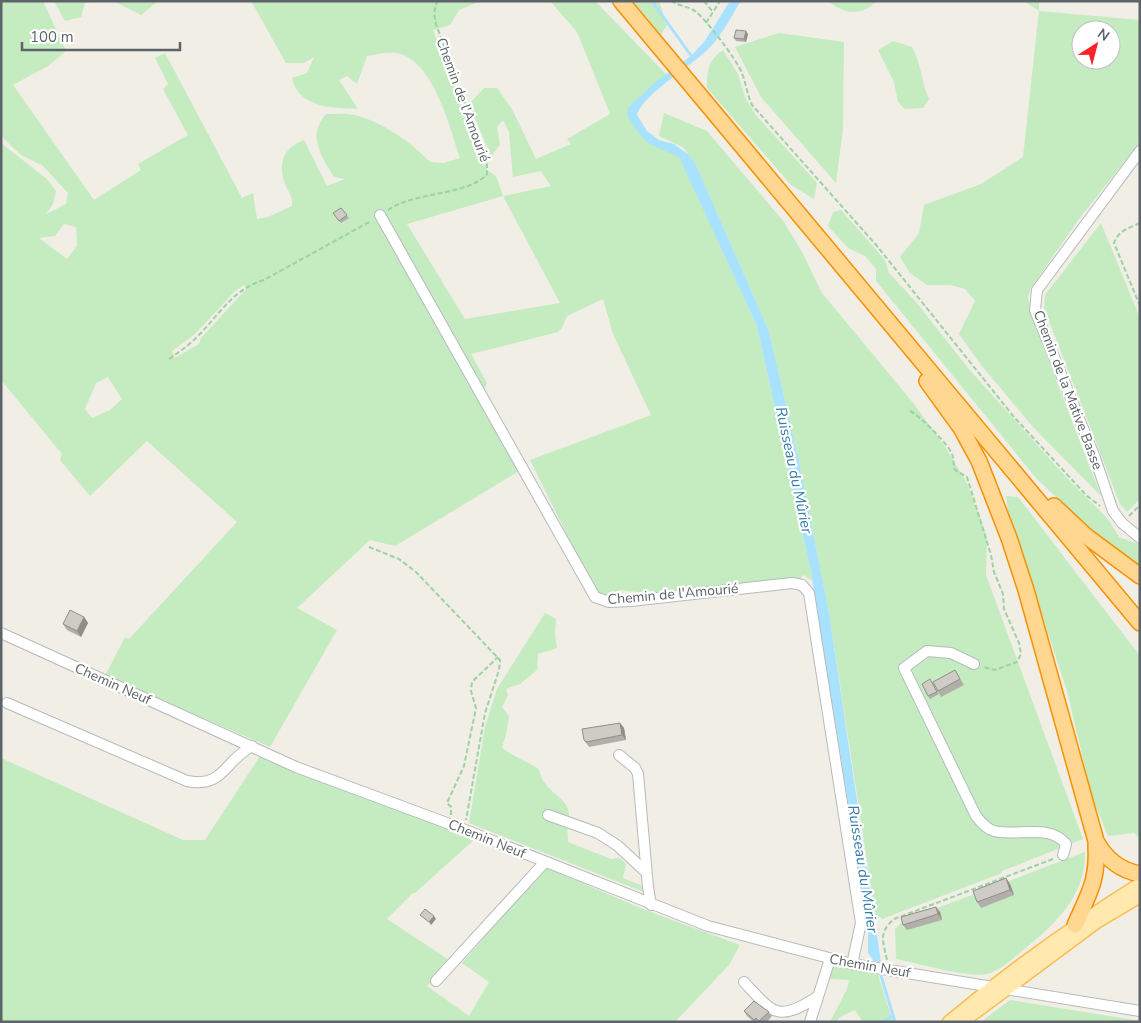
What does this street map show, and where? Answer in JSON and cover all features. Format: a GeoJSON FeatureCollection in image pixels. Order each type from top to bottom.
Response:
{"type":"FeatureCollection","features":[{"type":"Feature","properties":{"kind":"highway"},"geometry":{"type":"LineString","coordinates":[[620,1],[1140,623]]}},
{"type":"Feature","properties":{"kind":"highway"},"geometry":{"type":"LineString","coordinates":[[858,286],[961,428],[979,461],[1026,590],[1096,841],[1104,856],[1115,864],[1140,874]]}},
{"type":"Feature","properties":{"kind":"highway"},"geometry":{"type":"LineString","coordinates":[[909,345],[1058,510],[1086,536],[1140,576]]}},
{"type":"Feature","properties":{"kind":"highway"},"geometry":{"type":"LineString","coordinates":[[1075,925],[1088,897],[1097,869],[1096,841]]}},
{"type":"Feature","properties":{"kind":"main road"},"geometry":{"type":"LineString","coordinates":[[949,1022],[990,988],[1075,925],[1140,884]]}},
{"type":"Feature","properties":{"kind":"main road"},"geometry":{"type":"LineString","coordinates":[[962,1022],[1098,920],[1140,896]]}},
{"type":"Feature","properties":{"kind":"street","name":"Chemin de la Mative Basse"},"geometry":{"type":"LineString","coordinates":[[1140,152],[1037,290],[1035,300],[1035,310],[1095,458],[1113,511],[1122,523],[1140,538]]}},
{"type":"Feature","properties":{"kind":"street","name":"Chemin de l'Amourié"},"geometry":{"type":"LineString","coordinates":[[380,215],[595,597],[609,602],[630,601],[792,583],[802,585],[810,593],[862,923],[852,964]]}},
{"type":"Feature","properties":{"kind":"street","name":"Chemin Neuf"},"geometry":{"type":"LineString","coordinates":[[1,633],[296,767],[452,824],[651,905],[708,926],[852,964],[1140,1011]]}},
{"type":"Feature","properties":{"kind":"street"},"geometry":{"type":"LineString","coordinates":[[974,664],[951,653],[927,651],[904,668],[976,816],[986,827],[995,831],[1046,833],[1060,836],[1066,844],[1063,855]]}},
{"type":"Feature","properties":{"kind":"street"},"geometry":{"type":"LineString","coordinates":[[7,702],[187,781],[199,783],[212,781],[238,754],[252,746]]}},
{"type":"Feature","properties":{"kind":"street"},"geometry":{"type":"LineString","coordinates":[[619,755],[635,768],[638,774],[646,872],[651,905]]}},
{"type":"Feature","properties":{"kind":"street"},"geometry":{"type":"LineString","coordinates":[[548,815],[598,833],[618,846],[646,872]]}},
{"type":"Feature","properties":{"kind":"street"},"geometry":{"type":"LineString","coordinates":[[436,981],[545,862]]}},
{"type":"Feature","properties":{"kind":"street"},"geometry":{"type":"LineString","coordinates":[[810,1022],[830,959]]}},
{"type":"Feature","properties":{"kind":"street"},"geometry":{"type":"LineString","coordinates":[[744,982],[768,1007],[777,1012],[797,1011],[817,997]]}},
{"type":"Feature","properties":{"kind":"path","name":"Chemin de l'Amourié"},"geometry":{"type":"LineString","coordinates":[[169,358],[196,338],[237,292],[251,284],[264,280],[405,202],[476,183],[488,174],[487,165],[436,24],[434,13],[437,1]]}},
{"type":"Feature","properties":{"kind":"path"},"geometry":{"type":"LineString","coordinates":[[671,1],[685,5],[698,13],[710,27],[742,72],[745,90],[752,105],[877,246],[1014,417],[1086,495],[1113,511]]}},
{"type":"Feature","properties":{"kind":"path"},"geometry":{"type":"LineString","coordinates":[[704,1],[713,12]]}},
{"type":"Feature","properties":{"kind":"path"},"geometry":{"type":"LineString","coordinates":[[706,23],[720,1]]}},
{"type":"Feature","properties":{"kind":"path"},"geometry":{"type":"LineString","coordinates":[[1140,223],[1116,236],[1114,243],[1140,306]]}},
{"type":"Feature","properties":{"kind":"path"},"geometry":{"type":"LineString","coordinates":[[910,412],[917,415],[932,432],[942,439],[953,455],[955,470],[967,477],[991,555],[994,572],[1003,594],[1004,609],[1019,643],[1021,654],[1017,662],[995,670],[974,664]]}},
{"type":"Feature","properties":{"kind":"path"},"geometry":{"type":"LineString","coordinates":[[1122,523],[1140,505]]}},
{"type":"Feature","properties":{"kind":"path"},"geometry":{"type":"LineString","coordinates":[[369,547],[399,559],[416,572],[500,660],[499,670],[485,713],[465,830]]}},
{"type":"Feature","properties":{"kind":"path"},"geometry":{"type":"LineString","coordinates":[[452,824],[451,807],[447,803],[464,766],[476,708],[471,691],[472,682],[498,657]]}},
{"type":"Feature","properties":{"kind":"path"},"geometry":{"type":"LineString","coordinates":[[883,968],[883,936],[885,928],[894,920],[1063,855]]}},
{"type":"Feature","properties":{"kind":"green space"},"geometry":{"type":"Polygon","coordinates":[[[1,1],[43,1],[66,51],[48,66],[13,85],[94,200],[141,170],[138,164],[188,135],[163,89],[168,84],[155,58],[165,53],[242,198],[253,193],[257,219],[268,217],[292,206],[291,196],[282,174],[282,167],[288,151],[297,143],[304,140],[327,186],[345,179],[334,177],[318,146],[317,130],[326,114],[351,114],[375,122],[405,140],[430,162],[444,163],[460,158],[440,99],[423,71],[413,61],[397,53],[367,56],[357,84],[347,76],[339,80],[358,109],[328,107],[309,101],[301,95],[292,78],[307,73],[314,57],[304,63],[286,63],[251,1],[273,1],[274,3],[278,1],[481,1],[459,10],[450,25],[433,30],[487,170],[496,176],[503,196],[551,186],[541,171],[513,177],[509,132],[503,120],[497,127],[500,145],[491,156],[469,104],[484,88],[497,88],[512,109],[536,159],[571,144],[567,139],[610,114],[577,32],[550,1],[595,1],[666,74],[628,107],[650,144],[677,154],[680,158],[757,326],[813,581],[803,575],[800,579],[639,596],[637,592],[619,590],[619,597],[603,596],[592,585],[530,460],[651,415],[613,334],[603,299],[567,316],[562,328],[558,332],[471,354],[487,383],[480,399],[519,471],[395,546],[370,540],[297,608],[337,630],[270,747],[105,676],[125,637],[129,639],[237,522],[147,441],[90,496],[60,460],[62,454],[1,380],[1,143],[47,179],[56,191],[53,204],[46,214],[66,204],[68,193],[43,166],[21,155],[1,136],[1,1]],[[503,196],[407,224],[465,319],[560,303],[503,196]],[[64,224],[55,236],[39,238],[67,259],[77,246],[76,227],[64,224]],[[244,285],[235,291],[194,335],[172,351],[175,358],[199,344],[201,338],[247,288],[244,285]],[[108,377],[96,383],[85,409],[92,418],[110,410],[122,399],[108,377]]]}},
{"type":"Feature","properties":{"kind":"green space"},"geometry":{"type":"Polygon","coordinates":[[[54,1],[100,1],[85,3],[81,17],[65,21],[54,1]]]}},
{"type":"Feature","properties":{"kind":"green space"},"geometry":{"type":"Polygon","coordinates":[[[113,1],[158,1],[141,15],[113,1]]]}},
{"type":"Feature","properties":{"kind":"green space"},"geometry":{"type":"Polygon","coordinates":[[[633,1],[659,1],[667,25],[661,35],[633,1]]]}},
{"type":"Feature","properties":{"kind":"green space"},"geometry":{"type":"Polygon","coordinates":[[[828,1],[877,1],[865,9],[853,12],[834,6],[828,1]]]}},
{"type":"Feature","properties":{"kind":"green space"},"geometry":{"type":"Polygon","coordinates":[[[1024,1],[1039,1],[1039,11],[1024,1]]]}},
{"type":"Feature","properties":{"kind":"green space"},"geometry":{"type":"Polygon","coordinates":[[[1039,11],[1140,20],[1140,142],[1079,219],[1031,288],[1028,297],[1031,315],[1101,496],[1033,427],[981,365],[959,334],[975,301],[965,289],[951,285],[927,285],[910,273],[900,257],[919,233],[924,205],[981,184],[1023,157],[1039,11]]]}},
{"type":"Feature","properties":{"kind":"green space"},"geometry":{"type":"Polygon","coordinates":[[[779,33],[844,42],[843,129],[836,183],[761,97],[735,47],[779,33]]]}},
{"type":"Feature","properties":{"kind":"green space"},"geometry":{"type":"Polygon","coordinates":[[[893,41],[912,47],[915,53],[929,99],[923,108],[905,109],[898,102],[894,82],[878,50],[893,41]]]}},
{"type":"Feature","properties":{"kind":"green space"},"geometry":{"type":"Polygon","coordinates":[[[723,50],[738,74],[745,97],[755,114],[817,183],[814,199],[791,185],[707,88],[709,66],[714,58],[723,50]]]}},
{"type":"Feature","properties":{"kind":"green space"},"geometry":{"type":"Polygon","coordinates":[[[664,113],[707,131],[784,222],[802,252],[822,293],[914,404],[946,448],[967,483],[987,537],[986,575],[1083,839],[1002,871],[1002,873],[882,919],[881,917],[876,919],[829,613],[800,466],[769,331],[696,165],[683,147],[659,136],[664,113]]]}},
{"type":"Feature","properties":{"kind":"green space"},"geometry":{"type":"Polygon","coordinates":[[[841,210],[885,260],[889,273],[916,302],[968,368],[1065,476],[1108,519],[1119,537],[1140,545],[1140,568],[1094,533],[1036,478],[876,281],[876,269],[865,256],[848,248],[828,226],[833,212],[841,210]]]}},
{"type":"Feature","properties":{"kind":"green space"},"geometry":{"type":"Polygon","coordinates":[[[1101,223],[1140,318],[1140,499],[1127,512],[1120,504],[1044,308],[1045,295],[1101,223]]]}},
{"type":"Feature","properties":{"kind":"green space"},"geometry":{"type":"Polygon","coordinates":[[[1006,496],[1018,497],[1140,656],[1140,839],[1134,833],[1108,836],[1092,797],[1067,691],[1008,511],[1006,496]]]}},
{"type":"Feature","properties":{"kind":"green space"},"geometry":{"type":"Polygon","coordinates":[[[545,613],[556,619],[555,635],[557,648],[538,654],[537,670],[520,684],[506,689],[508,695],[502,707],[509,716],[502,747],[539,769],[545,784],[568,808],[568,842],[611,859],[620,858],[626,864],[623,878],[645,887],[644,892],[469,823],[485,727],[497,689],[545,613]]]}},
{"type":"Feature","properties":{"kind":"green space"},"geometry":{"type":"Polygon","coordinates":[[[260,756],[476,838],[413,893],[387,919],[449,960],[427,986],[469,1016],[489,982],[462,963],[545,867],[645,910],[740,945],[729,965],[675,1022],[1,1022],[1,758],[183,840],[205,840],[260,756]]]}},
{"type":"Feature","properties":{"kind":"green space"},"geometry":{"type":"Polygon","coordinates":[[[1085,852],[1084,868],[1080,883],[1066,909],[1045,931],[997,970],[987,974],[968,974],[896,959],[895,929],[903,921],[1085,852]]]}},
{"type":"Feature","properties":{"kind":"green space"},"geometry":{"type":"Polygon","coordinates":[[[831,965],[878,975],[893,1022],[863,1022],[855,1010],[840,1017],[836,1022],[830,1022],[847,989],[849,980],[830,979],[831,965]]]}},
{"type":"Feature","properties":{"kind":"green space"},"geometry":{"type":"Polygon","coordinates":[[[1010,1000],[1140,1021],[1140,1022],[981,1022],[1010,1000]]]}},
{"type":"Feature","properties":{"kind":"water"},"geometry":{"type":"Polygon","coordinates":[[[730,1],[741,1],[713,44],[649,97],[641,106],[637,115],[647,131],[659,140],[674,144],[689,155],[696,165],[769,331],[800,466],[829,613],[881,962],[874,961],[868,953],[868,926],[811,572],[757,326],[679,157],[649,144],[636,130],[627,115],[628,107],[658,80],[691,56],[704,42],[730,1]]]}},
{"type":"Feature","properties":{"kind":"building"},"geometry":{"type":"Polygon","coordinates":[[[736,30],[746,31],[744,39],[734,38],[736,30]]]}},
{"type":"Feature","properties":{"kind":"building"},"geometry":{"type":"Polygon","coordinates":[[[341,208],[347,215],[339,221],[333,213],[341,208]]]}},
{"type":"Feature","properties":{"kind":"building"},"geometry":{"type":"Polygon","coordinates":[[[70,610],[84,617],[77,631],[63,624],[70,610]]]}},
{"type":"Feature","properties":{"kind":"building"},"geometry":{"type":"Polygon","coordinates":[[[955,670],[960,679],[938,691],[933,682],[955,670]]]}},
{"type":"Feature","properties":{"kind":"building"},"geometry":{"type":"Polygon","coordinates":[[[930,679],[937,692],[928,696],[922,684],[930,679]]]}},
{"type":"Feature","properties":{"kind":"building"},"geometry":{"type":"Polygon","coordinates":[[[620,723],[622,735],[586,742],[584,740],[582,729],[620,723]]]}},
{"type":"Feature","properties":{"kind":"building"},"geometry":{"type":"Polygon","coordinates":[[[1006,878],[1010,890],[977,902],[973,891],[1006,878]]]}},
{"type":"Feature","properties":{"kind":"building"},"geometry":{"type":"Polygon","coordinates":[[[936,907],[938,914],[903,925],[901,917],[936,907]]]}},
{"type":"Feature","properties":{"kind":"building"},"geometry":{"type":"Polygon","coordinates":[[[425,909],[434,916],[429,922],[420,915],[425,909]]]}},
{"type":"Feature","properties":{"kind":"building"},"geometry":{"type":"Polygon","coordinates":[[[754,1001],[769,1012],[759,1021],[756,1018],[754,1020],[744,1011],[754,1001]]]}},
{"type":"Feature","properties":{"kind":"waterway","name":"Ruisseau du Mûrier"},"geometry":{"type":"LineString","coordinates":[[652,1],[692,57]]}},
{"type":"Feature","properties":{"kind":"waterway","name":"Ruisseau du Mûrier"},"geometry":{"type":"LineString","coordinates":[[879,969],[895,1022]]}},
{"type":"Feature","properties":{"kind":"waterway"},"geometry":{"type":"LineString","coordinates":[[883,1022],[893,1016]]}}]}
